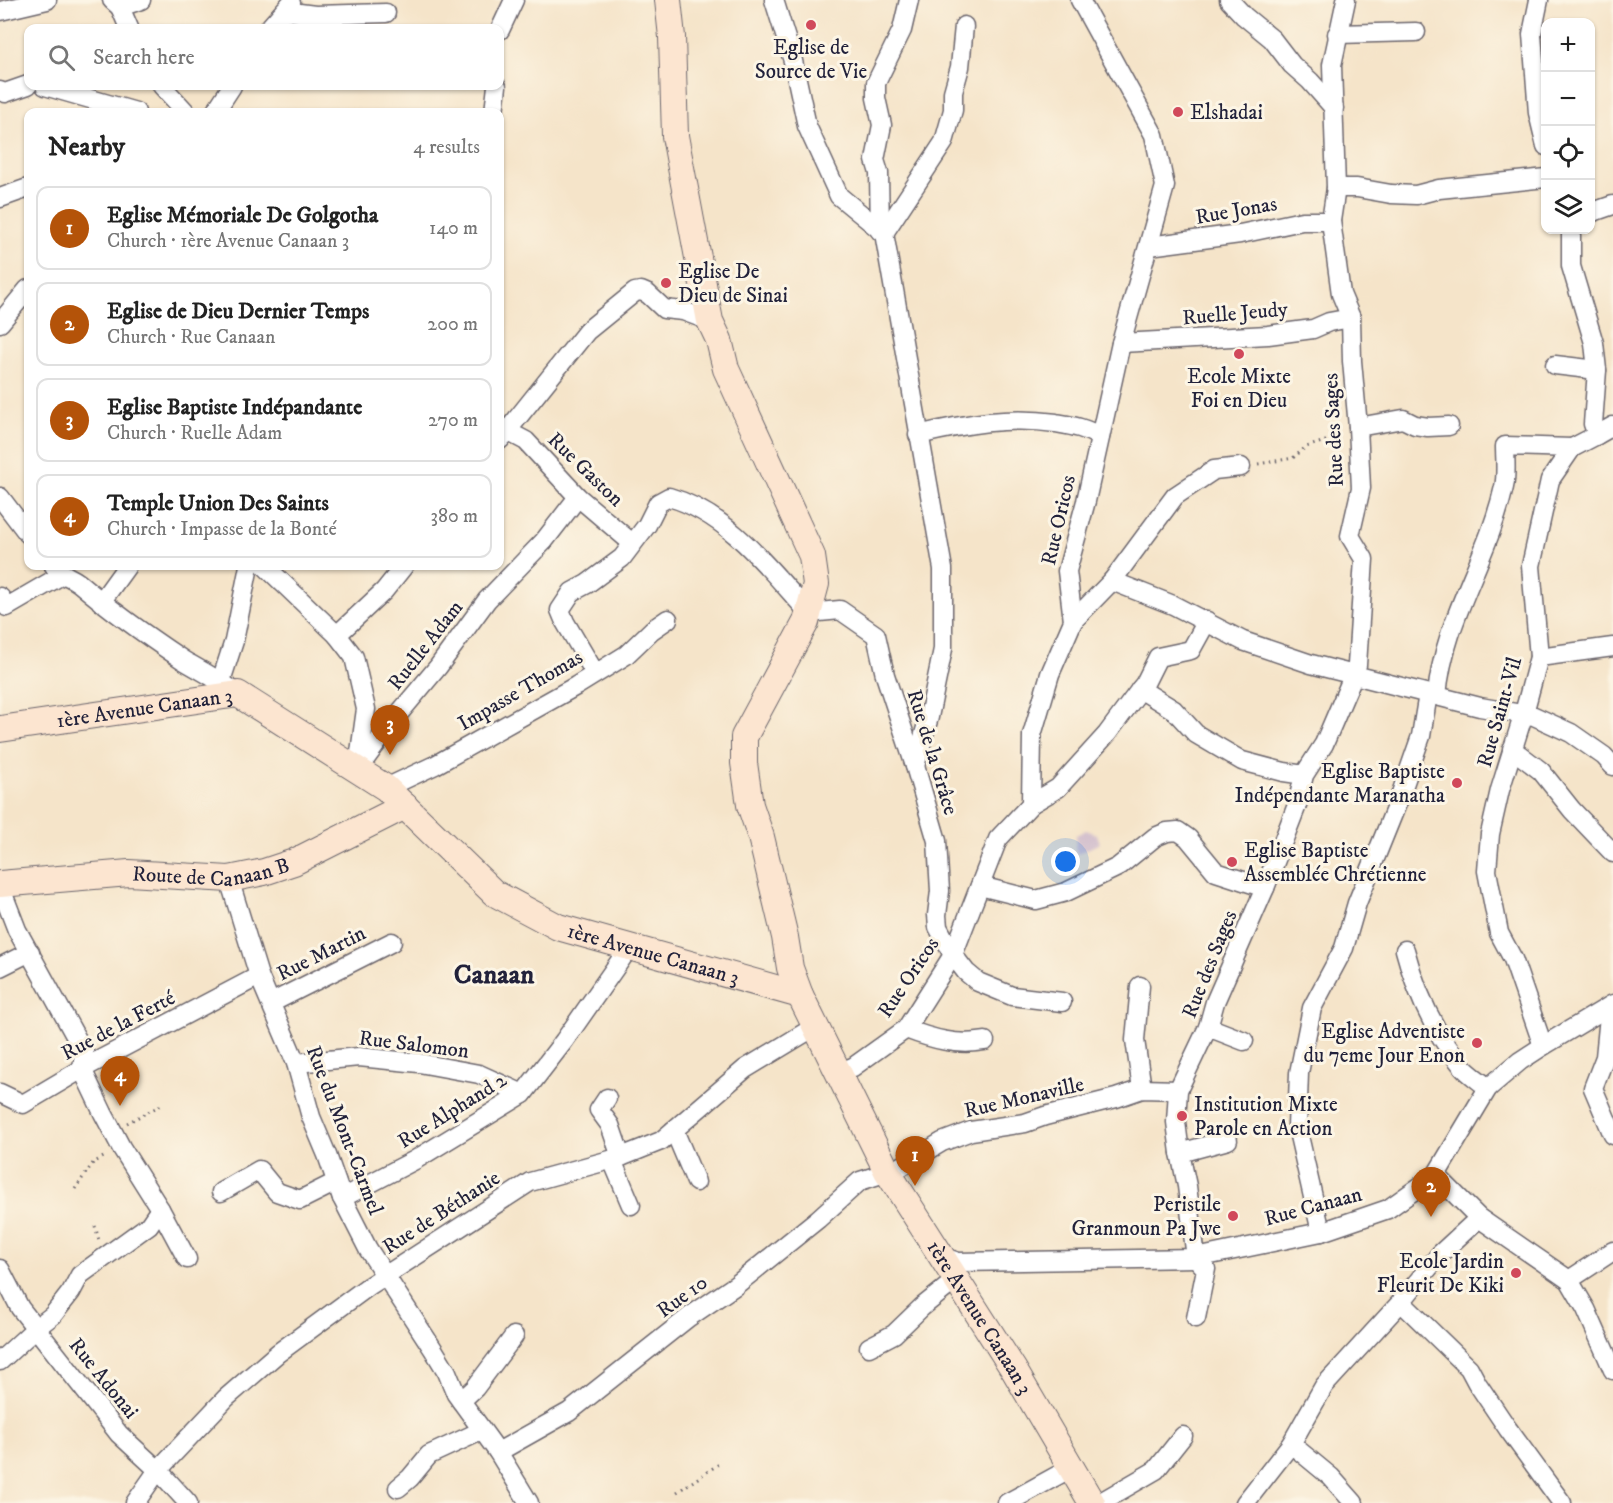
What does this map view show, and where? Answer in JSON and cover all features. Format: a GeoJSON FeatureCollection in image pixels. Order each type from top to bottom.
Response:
{"type":"FeatureCollection","features":[{"type":"Feature","properties":{"kind":"main road"},"geometry":{"type":"LineString","coordinates":[[668,0],[672,37],[675,136],[710,321],[719,340],[726,369],[812,556],[816,584],[809,613],[796,644],[744,737],[744,763],[750,805],[761,837],[785,937],[790,968],[800,995]]}},
{"type":"Feature","properties":{"kind":"main road","name":"1ère Avenue Canaan 3"},"geometry":{"type":"LineString","coordinates":[[0,729],[229,687],[386,788],[494,893],[558,927],[800,995],[887,1171],[1014,1370],[1092,1503]]}},
{"type":"Feature","properties":{"kind":"main road","name":"Route de Canaan B"},"geometry":{"type":"LineString","coordinates":[[0,885],[129,873],[229,879],[264,872],[294,862],[405,806]]}},
{"type":"Feature","properties":{"kind":"street"},"geometry":{"type":"LineString","coordinates":[[0,11],[47,0]]}},
{"type":"Feature","properties":{"kind":"street"},"geometry":{"type":"LineString","coordinates":[[127,24],[117,2],[141,0]]}},
{"type":"Feature","properties":{"kind":"street"},"geometry":{"type":"LineString","coordinates":[[503,24],[514,0]]}},
{"type":"Feature","properties":{"kind":"street"},"geometry":{"type":"LineString","coordinates":[[774,0],[793,61],[807,126],[838,196],[882,232]]}},
{"type":"Feature","properties":{"kind":"street"},"geometry":{"type":"LineString","coordinates":[[909,0],[902,30],[876,83],[876,98],[882,125],[875,160],[879,173],[882,232],[918,435],[925,459],[943,569],[944,650],[915,766]]}},
{"type":"Feature","properties":{"kind":"street","name":"Rue Oricos"},"geometry":{"type":"LineString","coordinates":[[1073,621],[1067,571],[1086,501],[1121,343],[1165,186],[1154,135],[1080,0]]}},
{"type":"Feature","properties":{"kind":"street"},"geometry":{"type":"LineString","coordinates":[[1229,0],[1272,39],[1292,65],[1334,108]]}},
{"type":"Feature","properties":{"kind":"street","name":"Rue des Sages"},"geometry":{"type":"LineString","coordinates":[[1196,1318],[1206,1269],[1196,1258],[1176,1122],[1178,1090],[1208,1027],[1215,1002],[1265,888],[1297,805],[1304,774],[1324,744],[1357,664],[1364,559],[1350,536],[1361,488],[1358,429],[1351,318],[1341,294],[1331,221],[1336,188],[1332,65],[1346,0]]}},
{"type":"Feature","properties":{"kind":"street"},"geometry":{"type":"LineString","coordinates":[[1539,0],[1532,34],[1541,127]]}},
{"type":"Feature","properties":{"kind":"street"},"geometry":{"type":"LineString","coordinates":[[273,24],[289,6],[315,15],[386,13]]}},
{"type":"Feature","properties":{"kind":"street"},"geometry":{"type":"LineString","coordinates":[[882,232],[944,142],[953,110],[953,92],[960,67],[964,26]]}},
{"type":"Feature","properties":{"kind":"street"},"geometry":{"type":"LineString","coordinates":[[1337,34],[1416,32]]}},
{"type":"Feature","properties":{"kind":"street"},"geometry":{"type":"LineString","coordinates":[[0,91],[5,93],[24,87]]}},
{"type":"Feature","properties":{"kind":"street"},"geometry":{"type":"LineString","coordinates":[[59,90],[122,108]]}},
{"type":"Feature","properties":{"kind":"street"},"geometry":{"type":"LineString","coordinates":[[166,90],[182,108]]}},
{"type":"Feature","properties":{"kind":"street"},"geometry":{"type":"LineString","coordinates":[[218,108],[229,90]]}},
{"type":"Feature","properties":{"kind":"street"},"geometry":{"type":"LineString","coordinates":[[494,108],[497,90]]}},
{"type":"Feature","properties":{"kind":"street"},"geometry":{"type":"LineString","coordinates":[[1336,188],[1357,188],[1391,194],[1416,195],[1439,189],[1541,178]]}},
{"type":"Feature","properties":{"kind":"street"},"geometry":{"type":"LineString","coordinates":[[0,198],[24,189]]}},
{"type":"Feature","properties":{"kind":"street"},"geometry":{"type":"LineString","coordinates":[[1595,211],[1613,205]]}},
{"type":"Feature","properties":{"kind":"street","name":"Rue Jonas"},"geometry":{"type":"LineString","coordinates":[[1149,246],[1240,234],[1302,221],[1331,221]]}},
{"type":"Feature","properties":{"kind":"street","name":"Rue Saint-Vil"},"geometry":{"type":"LineString","coordinates":[[1571,234],[1570,266],[1594,343],[1597,370],[1593,423],[1605,430]]}},
{"type":"Feature","properties":{"kind":"street"},"geometry":{"type":"LineString","coordinates":[[504,434],[587,331],[635,292],[641,291],[648,294],[664,309],[683,311],[710,321]]}},
{"type":"Feature","properties":{"kind":"street"},"geometry":{"type":"LineString","coordinates":[[0,323],[24,294]]}},
{"type":"Feature","properties":{"kind":"street","name":"Ruelle Jeudy"},"geometry":{"type":"LineString","coordinates":[[1121,343],[1269,335],[1313,329],[1329,322],[1351,318]]}},
{"type":"Feature","properties":{"kind":"street"},"geometry":{"type":"LineString","coordinates":[[1555,365],[1597,370]]}},
{"type":"Feature","properties":{"kind":"street"},"geometry":{"type":"LineString","coordinates":[[1358,429],[1403,419],[1415,425],[1428,427],[1449,426]]}},
{"type":"Feature","properties":{"kind":"street"},"geometry":{"type":"LineString","coordinates":[[918,435],[946,428],[1005,420],[1037,420],[1087,428],[1100,437]]}},
{"type":"Feature","properties":{"kind":"street","name":"Rue Saint-Vil"},"geometry":{"type":"LineString","coordinates":[[1543,1046],[1513,959],[1499,933],[1487,871],[1490,834],[1500,790],[1539,657],[1531,566],[1550,480],[1572,448],[1605,430]]}},
{"type":"Feature","properties":{"kind":"street","name":"Rue Gaston"},"geometry":{"type":"LineString","coordinates":[[504,435],[526,441],[578,497],[632,543]]}},
{"type":"Feature","properties":{"kind":"street"},"geometry":{"type":"LineString","coordinates":[[1321,1232],[1297,1127],[1299,1073],[1312,1008],[1344,948],[1357,903],[1399,799],[1421,736],[1447,641],[1490,531],[1504,485],[1505,446],[1572,448]]}},
{"type":"Feature","properties":{"kind":"street"},"geometry":{"type":"LineString","coordinates":[[1031,804],[1032,735],[1050,674],[1073,621],[1112,581],[1175,496],[1214,470],[1241,467]]}},
{"type":"Feature","properties":{"kind":"street"},"geometry":{"type":"LineString","coordinates":[[0,497],[24,529]]}},
{"type":"Feature","properties":{"kind":"street","name":"Ruelle Adam"},"geometry":{"type":"LineString","coordinates":[[358,769],[487,600],[544,542],[578,497]]}},
{"type":"Feature","properties":{"kind":"street"},"geometry":{"type":"LineString","coordinates":[[595,672],[560,610],[572,592],[587,584],[622,558],[646,525],[658,503],[669,497],[685,501],[720,523],[758,554],[809,613]]}},
{"type":"Feature","properties":{"kind":"street"},"geometry":{"type":"LineString","coordinates":[[0,597],[7,607],[58,570],[71,577],[101,602],[184,660],[229,687],[234,641],[248,570]]}},
{"type":"Feature","properties":{"kind":"street"},"geometry":{"type":"LineString","coordinates":[[101,602],[124,570]]}},
{"type":"Feature","properties":{"kind":"street"},"geometry":{"type":"LineString","coordinates":[[269,570],[337,635],[354,657],[366,709],[358,769]]}},
{"type":"Feature","properties":{"kind":"street"},"geometry":{"type":"LineString","coordinates":[[337,635],[384,591],[401,570]]}},
{"type":"Feature","properties":{"kind":"street"},"geometry":{"type":"LineString","coordinates":[[1112,581],[1207,621],[1243,640],[1311,664],[1480,707],[1534,716],[1571,733],[1610,756]]}},
{"type":"Feature","properties":{"kind":"street","name":"Rue de la Grâce"},"geometry":{"type":"LineString","coordinates":[[809,613],[840,610],[876,634],[885,675],[937,841],[940,891],[938,927],[953,955],[966,972],[978,982],[1012,996],[1062,1002]]}},
{"type":"Feature","properties":{"kind":"street","name":"Impasse Thomas"},"geometry":{"type":"LineString","coordinates":[[386,788],[481,740],[626,655],[668,618]]}},
{"type":"Feature","properties":{"kind":"street","name":"Rue Oricos"},"geometry":{"type":"LineString","coordinates":[[838,1072],[853,1067],[906,1029],[953,955],[998,839],[1031,804],[1058,788],[1107,734],[1140,689],[1158,657],[1191,650],[1207,621]]}},
{"type":"Feature","properties":{"kind":"street"},"geometry":{"type":"LineString","coordinates":[[1539,657],[1613,647]]}},
{"type":"Feature","properties":{"kind":"street"},"geometry":{"type":"LineString","coordinates":[[1140,689],[1174,710],[1196,734],[1242,761],[1284,772],[1304,774]]}},
{"type":"Feature","properties":{"kind":"street"},"geometry":{"type":"LineString","coordinates":[[1512,749],[1540,771],[1572,810],[1613,853]]}},
{"type":"Feature","properties":{"kind":"street"},"geometry":{"type":"LineString","coordinates":[[980,886],[1036,900],[1066,892],[1118,867],[1155,837],[1167,832],[1178,831],[1188,838],[1216,872],[1265,888]]}},
{"type":"Feature","properties":{"kind":"street","name":"Rue du Mont-Carmel"},"geometry":{"type":"LineString","coordinates":[[229,879],[259,976],[296,1063],[311,1117],[339,1190],[368,1249],[434,1349],[461,1401],[498,1452],[529,1503]]}},
{"type":"Feature","properties":{"kind":"street"},"geometry":{"type":"LineString","coordinates":[[0,885],[17,930],[84,1052],[82,1069],[122,1147],[187,1259]]}},
{"type":"Feature","properties":{"kind":"street","name":"Rue Martin"},"geometry":{"type":"LineString","coordinates":[[271,1004],[392,942]]}},
{"type":"Feature","properties":{"kind":"street","name":"Rue Alphand 2"},"geometry":{"type":"LineString","coordinates":[[221,1192],[260,1170],[277,1192],[300,1200],[339,1190],[415,1160],[523,1094],[564,1041],[629,948]]}},
{"type":"Feature","properties":{"kind":"street"},"geometry":{"type":"LineString","coordinates":[[1405,950],[1411,972],[1433,1024],[1464,1067],[1488,1088]]}},
{"type":"Feature","properties":{"kind":"street"},"geometry":{"type":"LineString","coordinates":[[0,967],[30,952]]}},
{"type":"Feature","properties":{"kind":"street","name":"Rue de la Ferté"},"geometry":{"type":"LineString","coordinates":[[0,1093],[23,1104],[82,1069],[259,976]]}},
{"type":"Feature","properties":{"kind":"street"},"geometry":{"type":"LineString","coordinates":[[1140,986],[1135,1040],[1142,1089]]}},
{"type":"Feature","properties":{"kind":"street"},"geometry":{"type":"LineString","coordinates":[[1611,1005],[1605,1057],[1593,1088],[1613,1135]]}},
{"type":"Feature","properties":{"kind":"street","name":"Rue Canaan"},"geometry":{"type":"LineString","coordinates":[[941,1256],[958,1262],[1196,1258],[1321,1232],[1388,1209],[1436,1175],[1488,1088],[1520,1061],[1611,1005]]}},
{"type":"Feature","properties":{"kind":"street","name":"Rue de Béthanie"},"geometry":{"type":"LineString","coordinates":[[135,1503],[158,1470],[226,1398],[278,1353],[384,1275],[530,1182],[616,1158],[662,1141],[745,1069],[816,1026]]}},
{"type":"Feature","properties":{"kind":"street"},"geometry":{"type":"LineString","coordinates":[[1208,1027],[1244,1041]]}},
{"type":"Feature","properties":{"kind":"street"},"geometry":{"type":"LineString","coordinates":[[906,1029],[950,1042],[985,1041]]}},
{"type":"Feature","properties":{"kind":"street","name":"Rue Salomon"},"geometry":{"type":"LineString","coordinates":[[296,1063],[359,1057],[419,1063],[479,1074],[523,1094]]}},
{"type":"Feature","properties":{"kind":"street","name":"Rue Monaville"},"geometry":{"type":"LineString","coordinates":[[887,1171],[897,1169],[942,1142],[971,1131],[1025,1123],[1142,1089],[1178,1090]]}},
{"type":"Feature","properties":{"kind":"street"},"geometry":{"type":"LineString","coordinates":[[607,1098],[600,1110],[610,1125],[616,1158],[631,1205]]}},
{"type":"Feature","properties":{"kind":"street"},"geometry":{"type":"LineString","coordinates":[[674,1130],[696,1182]]}},
{"type":"Feature","properties":{"kind":"street"},"geometry":{"type":"LineString","coordinates":[[1180,1153],[1228,1140]]}},
{"type":"Feature","properties":{"kind":"street","name":"Rue 10"},"geometry":{"type":"LineString","coordinates":[[498,1452],[569,1412],[689,1317],[745,1278],[818,1219],[860,1181],[887,1171]]}},
{"type":"Feature","properties":{"kind":"street"},"geometry":{"type":"LineString","coordinates":[[1436,1175],[1479,1218],[1569,1280],[1586,1309],[1613,1370]]}},
{"type":"Feature","properties":{"kind":"street"},"geometry":{"type":"LineString","coordinates":[[0,1361],[52,1315],[71,1292],[80,1275],[149,1225],[160,1209]]}},
{"type":"Feature","properties":{"kind":"street"},"geometry":{"type":"LineString","coordinates":[[1245,1503],[1291,1443],[1324,1386],[1401,1302],[1440,1254],[1479,1218]]}},
{"type":"Feature","properties":{"kind":"street"},"geometry":{"type":"LineString","coordinates":[[1569,1280],[1613,1251]]}},
{"type":"Feature","properties":{"kind":"street","name":"Rue Adonai"},"geometry":{"type":"LineString","coordinates":[[0,1269],[20,1308],[119,1434],[158,1470],[188,1503]]}},
{"type":"Feature","properties":{"kind":"street"},"geometry":{"type":"LineString","coordinates":[[869,1347],[894,1334],[922,1307],[957,1279]]}},
{"type":"Feature","properties":{"kind":"street"},"geometry":{"type":"LineString","coordinates":[[1401,1302],[1469,1368],[1508,1430],[1562,1503]]}},
{"type":"Feature","properties":{"kind":"street"},"geometry":{"type":"LineString","coordinates":[[461,1401],[475,1388],[514,1336]]}},
{"type":"Feature","properties":{"kind":"street"},"geometry":{"type":"LineString","coordinates":[[398,1488],[410,1478],[429,1455],[481,1431]]}},
{"type":"Feature","properties":{"kind":"street"},"geometry":{"type":"LineString","coordinates":[[1099,1503],[1156,1470],[1183,1436]]}},
{"type":"Feature","properties":{"kind":"street"},"geometry":{"type":"LineString","coordinates":[[1291,1443],[1331,1477],[1354,1503]]}},
{"type":"Feature","properties":{"kind":"street"},"geometry":{"type":"LineString","coordinates":[[1007,1503],[1071,1468]]}},
{"type":"Feature","properties":{"kind":"path"},"geometry":{"type":"LineString","coordinates":[[1241,467],[1293,458],[1306,447],[1358,429]]}},
{"type":"Feature","properties":{"kind":"path"},"geometry":{"type":"LineString","coordinates":[[140,1116],[163,1104]]}},
{"type":"Feature","properties":{"kind":"path"},"geometry":{"type":"LineString","coordinates":[[75,1189],[93,1163],[122,1147]]}},
{"type":"Feature","properties":{"kind":"path"},"geometry":{"type":"LineString","coordinates":[[678,1492],[719,1464]]}},
{"type":"Feature","properties":{"kind":"shaded area"},"geometry":{"type":"Polygon","coordinates":[[[1086,830],[1097,834],[1100,843],[1077,854],[1076,835],[1086,830]]]}},
{"type":"Feature","properties":{"kind":"place","name":"Eglise de Source de Vie"},"geometry":{"type":"Point","coordinates":[811,25]}},
{"type":"Feature","properties":{"kind":"place","name":"Elshadai"},"geometry":{"type":"Point","coordinates":[1178,112]}},
{"type":"Feature","properties":{"kind":"place","name":"Eglise De Dieu de Sinai"},"geometry":{"type":"Point","coordinates":[666,283]}},
{"type":"Feature","properties":{"kind":"place","name":"Ecole Mixte Foi en Dieu"},"geometry":{"type":"Point","coordinates":[1239,354]}},
{"type":"Feature","properties":{"kind":"place","name":"Eglise Baptiste Indépandante"},"geometry":{"type":"Point","coordinates":[390,755]}},
{"type":"Feature","properties":{"kind":"place","name":"Eglise Baptiste Indépendante Maranatha"},"geometry":{"type":"Point","coordinates":[1457,783]}},
{"type":"Feature","properties":{"kind":"place","name":"Eglise Baptiste Assemblée Chrétienne"},"geometry":{"type":"Point","coordinates":[1232,862]}},
{"type":"Feature","properties":{"kind":"place","name":"Eglise Adventiste du 7eme Jour Enon"},"geometry":{"type":"Point","coordinates":[1477,1043]}},
{"type":"Feature","properties":{"kind":"place","name":"Temple Union Des Saints"},"geometry":{"type":"Point","coordinates":[120,1106]}},
{"type":"Feature","properties":{"kind":"place","name":"Institution Mixte Parole en Action"},"geometry":{"type":"Point","coordinates":[1182,1116]}},
{"type":"Feature","properties":{"kind":"place","name":"Eglise Mémoriale De Golgotha"},"geometry":{"type":"Point","coordinates":[915,1186]}},
{"type":"Feature","properties":{"kind":"place","name":"Peristile Granmoun Pa Jwe"},"geometry":{"type":"Point","coordinates":[1233,1216]}},
{"type":"Feature","properties":{"kind":"place","name":"Eglise de Dieu Dernier Temps"},"geometry":{"type":"Point","coordinates":[1431,1217]}},
{"type":"Feature","properties":{"kind":"place","name":"Ecole Jardin Fleurit De Kiki"},"geometry":{"type":"Point","coordinates":[1516,1273]}},
{"type":"Feature","properties":{"kind":"district","name":"Canaan"},"geometry":{"type":"Point","coordinates":[494,974]}}]}
